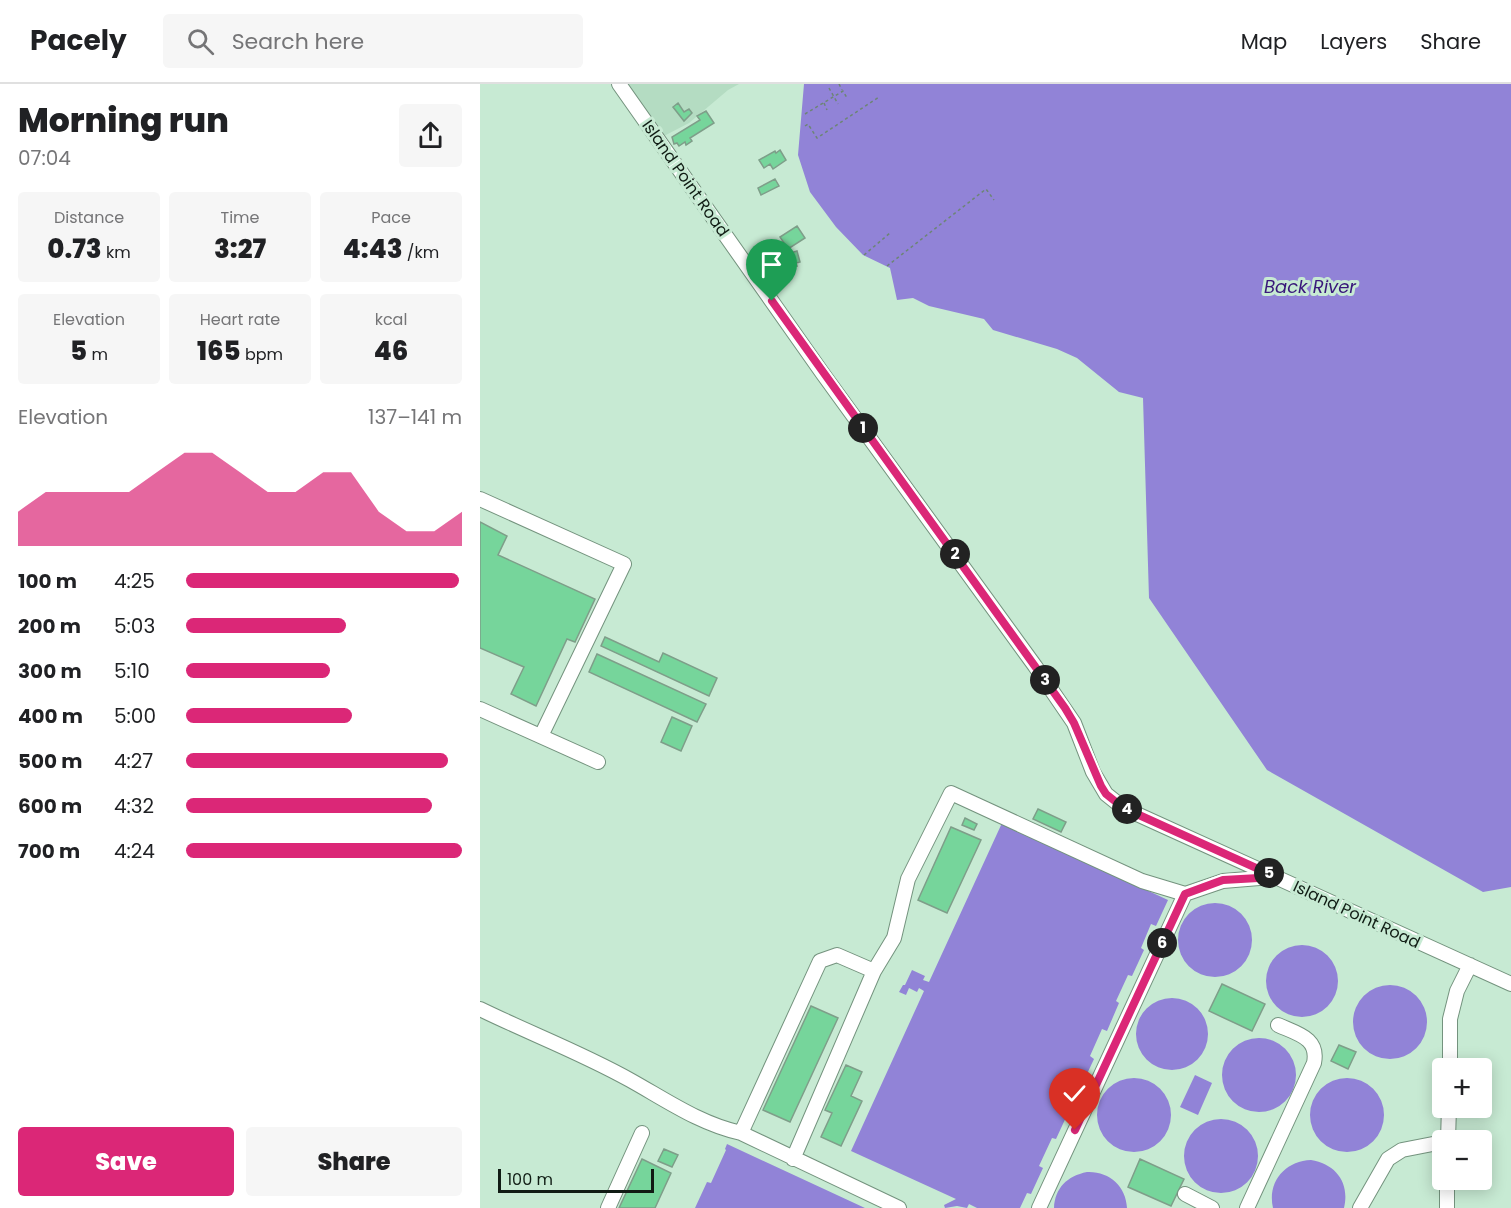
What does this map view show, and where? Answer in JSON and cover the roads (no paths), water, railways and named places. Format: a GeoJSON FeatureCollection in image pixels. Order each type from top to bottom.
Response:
{"type":"FeatureCollection","features":[{"type":"Feature","properties":{"kind":"street","name":"Island Point Road"},"geometry":{"type":"LineString","coordinates":[[619,84],[824,374],[1035,666],[1074,723],[1093,771],[1106,794],[1139,815],[1511,984]]}},
{"type":"Feature","properties":{"kind":"street"},"geometry":{"type":"LineString","coordinates":[[480,499],[624,564],[541,736]]}},
{"type":"Feature","properties":{"kind":"street"},"geometry":{"type":"LineString","coordinates":[[480,709],[598,762]]}},
{"type":"Feature","properties":{"kind":"street"},"geometry":{"type":"LineString","coordinates":[[793,1159],[874,971],[894,938],[908,879],[951,793],[1142,881],[1185,894],[1223,880],[1276,877]]}},
{"type":"Feature","properties":{"kind":"street"},"geometry":{"type":"LineString","coordinates":[[1039,1208],[1185,894]]}},
{"type":"Feature","properties":{"kind":"street"},"geometry":{"type":"LineString","coordinates":[[741,1133],[820,961],[837,955],[874,971]]}},
{"type":"Feature","properties":{"kind":"street"},"geometry":{"type":"LineString","coordinates":[[1450,1058],[1450,1019],[1457,991],[1470,965]]}},
{"type":"Feature","properties":{"kind":"street"},"geometry":{"type":"LineString","coordinates":[[480,1009],[628,1079],[702,1120],[721,1129],[741,1133],[899,1208]]}},
{"type":"Feature","properties":{"kind":"street"},"geometry":{"type":"LineString","coordinates":[[1248,1208],[1312,1070],[1316,1055],[1315,1047],[1310,1041],[1278,1025]]}},
{"type":"Feature","properties":{"kind":"street"},"geometry":{"type":"LineString","coordinates":[[608,1208],[642,1133]]}},
{"type":"Feature","properties":{"kind":"street"},"geometry":{"type":"LineString","coordinates":[[1360,1208],[1388,1159],[1402,1150],[1432,1144]]}},
{"type":"Feature","properties":{"kind":"street"},"geometry":{"type":"LineString","coordinates":[[1447,1208],[1448,1190]]}},
{"type":"Feature","properties":{"kind":"street"},"geometry":{"type":"LineString","coordinates":[[1185,1194],[1212,1208]]}},
{"type":"Feature","properties":{"kind":"water","name":"Back River"},"geometry":{"type":"Polygon","coordinates":[[[804,84],[1511,84],[1511,887],[1483,892],[1267,770],[1149,598],[1143,398],[1119,392],[1077,358],[1057,349],[993,330],[984,319],[929,306],[913,298],[897,300],[890,268],[863,255],[836,227],[810,192],[798,155],[804,84]]]}},
{"type":"Feature","properties":{"kind":"water"},"geometry":{"type":"Polygon","coordinates":[[[1002,823],[1168,900],[1156,926],[1151,924],[1141,948],[1144,950],[1132,976],[1128,975],[1116,1001],[1119,1003],[1107,1031],[1102,1029],[1090,1056],[1094,1059],[1079,1091],[1076,1090],[1056,1139],[1052,1138],[1039,1166],[1043,1168],[1031,1194],[1027,1193],[1020,1208],[977,1208],[969,1204],[967,1208],[957,1206],[945,1208],[944,1205],[956,1199],[851,1151],[924,991],[919,988],[917,992],[909,988],[906,995],[899,992],[912,970],[925,976],[923,980],[929,982],[1002,823]]]}},
{"type":"Feature","properties":{"kind":"water"},"geometry":{"type":"Polygon","coordinates":[[[1215,903],[1236,909],[1246,919],[1252,940],[1246,961],[1236,971],[1215,977],[1194,971],[1184,961],[1178,940],[1184,919],[1194,909],[1215,903]]]}},
{"type":"Feature","properties":{"kind":"water"},"geometry":{"type":"Polygon","coordinates":[[[1309,945],[1328,955],[1336,967],[1338,981],[1336,995],[1328,1007],[1316,1015],[1295,1017],[1276,1007],[1268,995],[1266,974],[1276,955],[1288,947],[1309,945]]]}},
{"type":"Feature","properties":{"kind":"water"},"geometry":{"type":"Polygon","coordinates":[[[1390,985],[1404,988],[1416,996],[1424,1008],[1427,1022],[1424,1036],[1416,1048],[1404,1056],[1390,1059],[1376,1056],[1364,1048],[1356,1036],[1353,1022],[1356,1008],[1364,996],[1376,988],[1390,985]]]}},
{"type":"Feature","properties":{"kind":"water"},"geometry":{"type":"Polygon","coordinates":[[[1179,998],[1198,1008],[1206,1020],[1208,1034],[1206,1048],[1198,1060],[1186,1068],[1165,1070],[1146,1060],[1138,1048],[1136,1027],[1146,1008],[1158,1000],[1179,998]]]}},
{"type":"Feature","properties":{"kind":"water"},"geometry":{"type":"Polygon","coordinates":[[[1259,1038],[1273,1041],[1285,1049],[1293,1061],[1296,1075],[1293,1089],[1285,1101],[1273,1109],[1259,1112],[1245,1109],[1233,1101],[1225,1089],[1222,1075],[1225,1061],[1233,1049],[1245,1041],[1259,1038]]]}},
{"type":"Feature","properties":{"kind":"water"},"geometry":{"type":"Polygon","coordinates":[[[1195,1075],[1212,1083],[1198,1115],[1180,1107],[1195,1075]]]}},
{"type":"Feature","properties":{"kind":"water"},"geometry":{"type":"Polygon","coordinates":[[[1134,1078],[1155,1084],[1165,1094],[1171,1115],[1165,1136],[1155,1146],[1134,1152],[1113,1146],[1103,1136],[1097,1115],[1103,1094],[1113,1084],[1134,1078]]]}},
{"type":"Feature","properties":{"kind":"water"},"geometry":{"type":"Polygon","coordinates":[[[1347,1078],[1361,1081],[1373,1089],[1381,1101],[1384,1115],[1381,1129],[1373,1141],[1361,1149],[1347,1152],[1333,1149],[1321,1141],[1313,1129],[1310,1115],[1313,1101],[1321,1089],[1333,1081],[1347,1078]]]}},
{"type":"Feature","properties":{"kind":"water"},"geometry":{"type":"Polygon","coordinates":[[[1221,1119],[1242,1125],[1252,1135],[1258,1156],[1252,1177],[1242,1187],[1221,1193],[1200,1187],[1190,1177],[1184,1156],[1190,1135],[1200,1125],[1221,1119]]]}},
{"type":"Feature","properties":{"kind":"water"},"geometry":{"type":"Polygon","coordinates":[[[727,1144],[865,1208],[695,1208],[707,1182],[711,1183],[727,1144]]]}},
{"type":"Feature","properties":{"kind":"water"},"geometry":{"type":"Polygon","coordinates":[[[1311,1160],[1328,1166],[1339,1176],[1345,1191],[1344,1208],[1273,1208],[1273,1190],[1280,1175],[1293,1164],[1311,1160]]]}},
{"type":"Feature","properties":{"kind":"water"},"geometry":{"type":"Polygon","coordinates":[[[1087,1172],[1102,1174],[1115,1181],[1123,1193],[1127,1208],[1054,1208],[1057,1194],[1063,1184],[1074,1176],[1087,1172]]]}}]}
